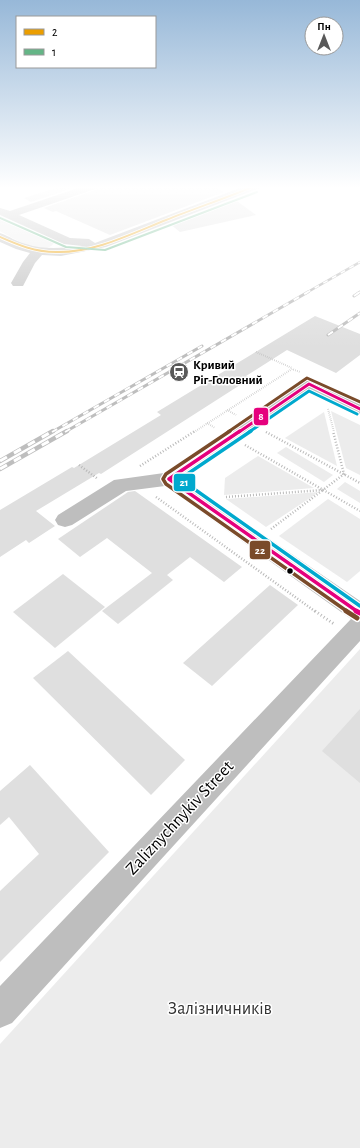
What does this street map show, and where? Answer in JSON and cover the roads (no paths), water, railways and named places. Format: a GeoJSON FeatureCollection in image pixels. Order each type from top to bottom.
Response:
{"type":"FeatureCollection","features":[{"type":"Feature","properties":{"kind":"street"},"geometry":{"type":"LineString","coordinates":[[4,240],[14,246],[38,252],[71,252],[116,240]]}},
{"type":"Feature","properties":{"kind":"street"},"geometry":{"type":"LineString","coordinates":[[65,240],[104,244]]}},
{"type":"Feature","properties":{"kind":"street"},"geometry":{"type":"LineString","coordinates":[[0,250],[14,246]]}},
{"type":"Feature","properties":{"kind":"street"},"geometry":{"type":"LineString","coordinates":[[18,283],[29,262],[38,252]]}},
{"type":"Feature","properties":{"kind":"street"},"geometry":{"type":"LineString","coordinates":[[65,520],[121,484],[169,479],[309,384],[360,409]]}},
{"type":"Feature","properties":{"kind":"street"},"geometry":{"type":"LineString","coordinates":[[169,479],[357,624]]}},
{"type":"Feature","properties":{"kind":"street","name":"Zaliznychnykiv Street"},"geometry":{"type":"LineString","coordinates":[[0,1011],[357,624]]}},
{"type":"Feature","properties":{"kind":"railway"},"geometry":{"type":"LineString","coordinates":[[306,293],[360,262]]}},
{"type":"Feature","properties":{"kind":"railway"},"geometry":{"type":"LineString","coordinates":[[65,432],[308,292]]}},
{"type":"Feature","properties":{"kind":"railway"},"geometry":{"type":"LineString","coordinates":[[354,296],[360,292],[358,293]]}},
{"type":"Feature","properties":{"kind":"railway"},"geometry":{"type":"LineString","coordinates":[[328,335],[360,313]]}},
{"type":"Feature","properties":{"kind":"railway"},"geometry":{"type":"LineString","coordinates":[[52,432],[202,346]]}},
{"type":"Feature","properties":{"kind":"railway"},"geometry":{"type":"LineString","coordinates":[[0,461],[53,431]]}},
{"type":"Feature","properties":{"kind":"railway"},"geometry":{"type":"LineString","coordinates":[[0,469],[67,431]]}},
{"type":"Feature","properties":{"kind":"place","name":"Кривий Ріг-Головний"},"geometry":{"type":"Point","coordinates":[179,372]}},
{"type":"Feature","properties":{"kind":"park label","name":"Залізничників"},"geometry":{"type":"Point","coordinates":[220,1009]}}]}
